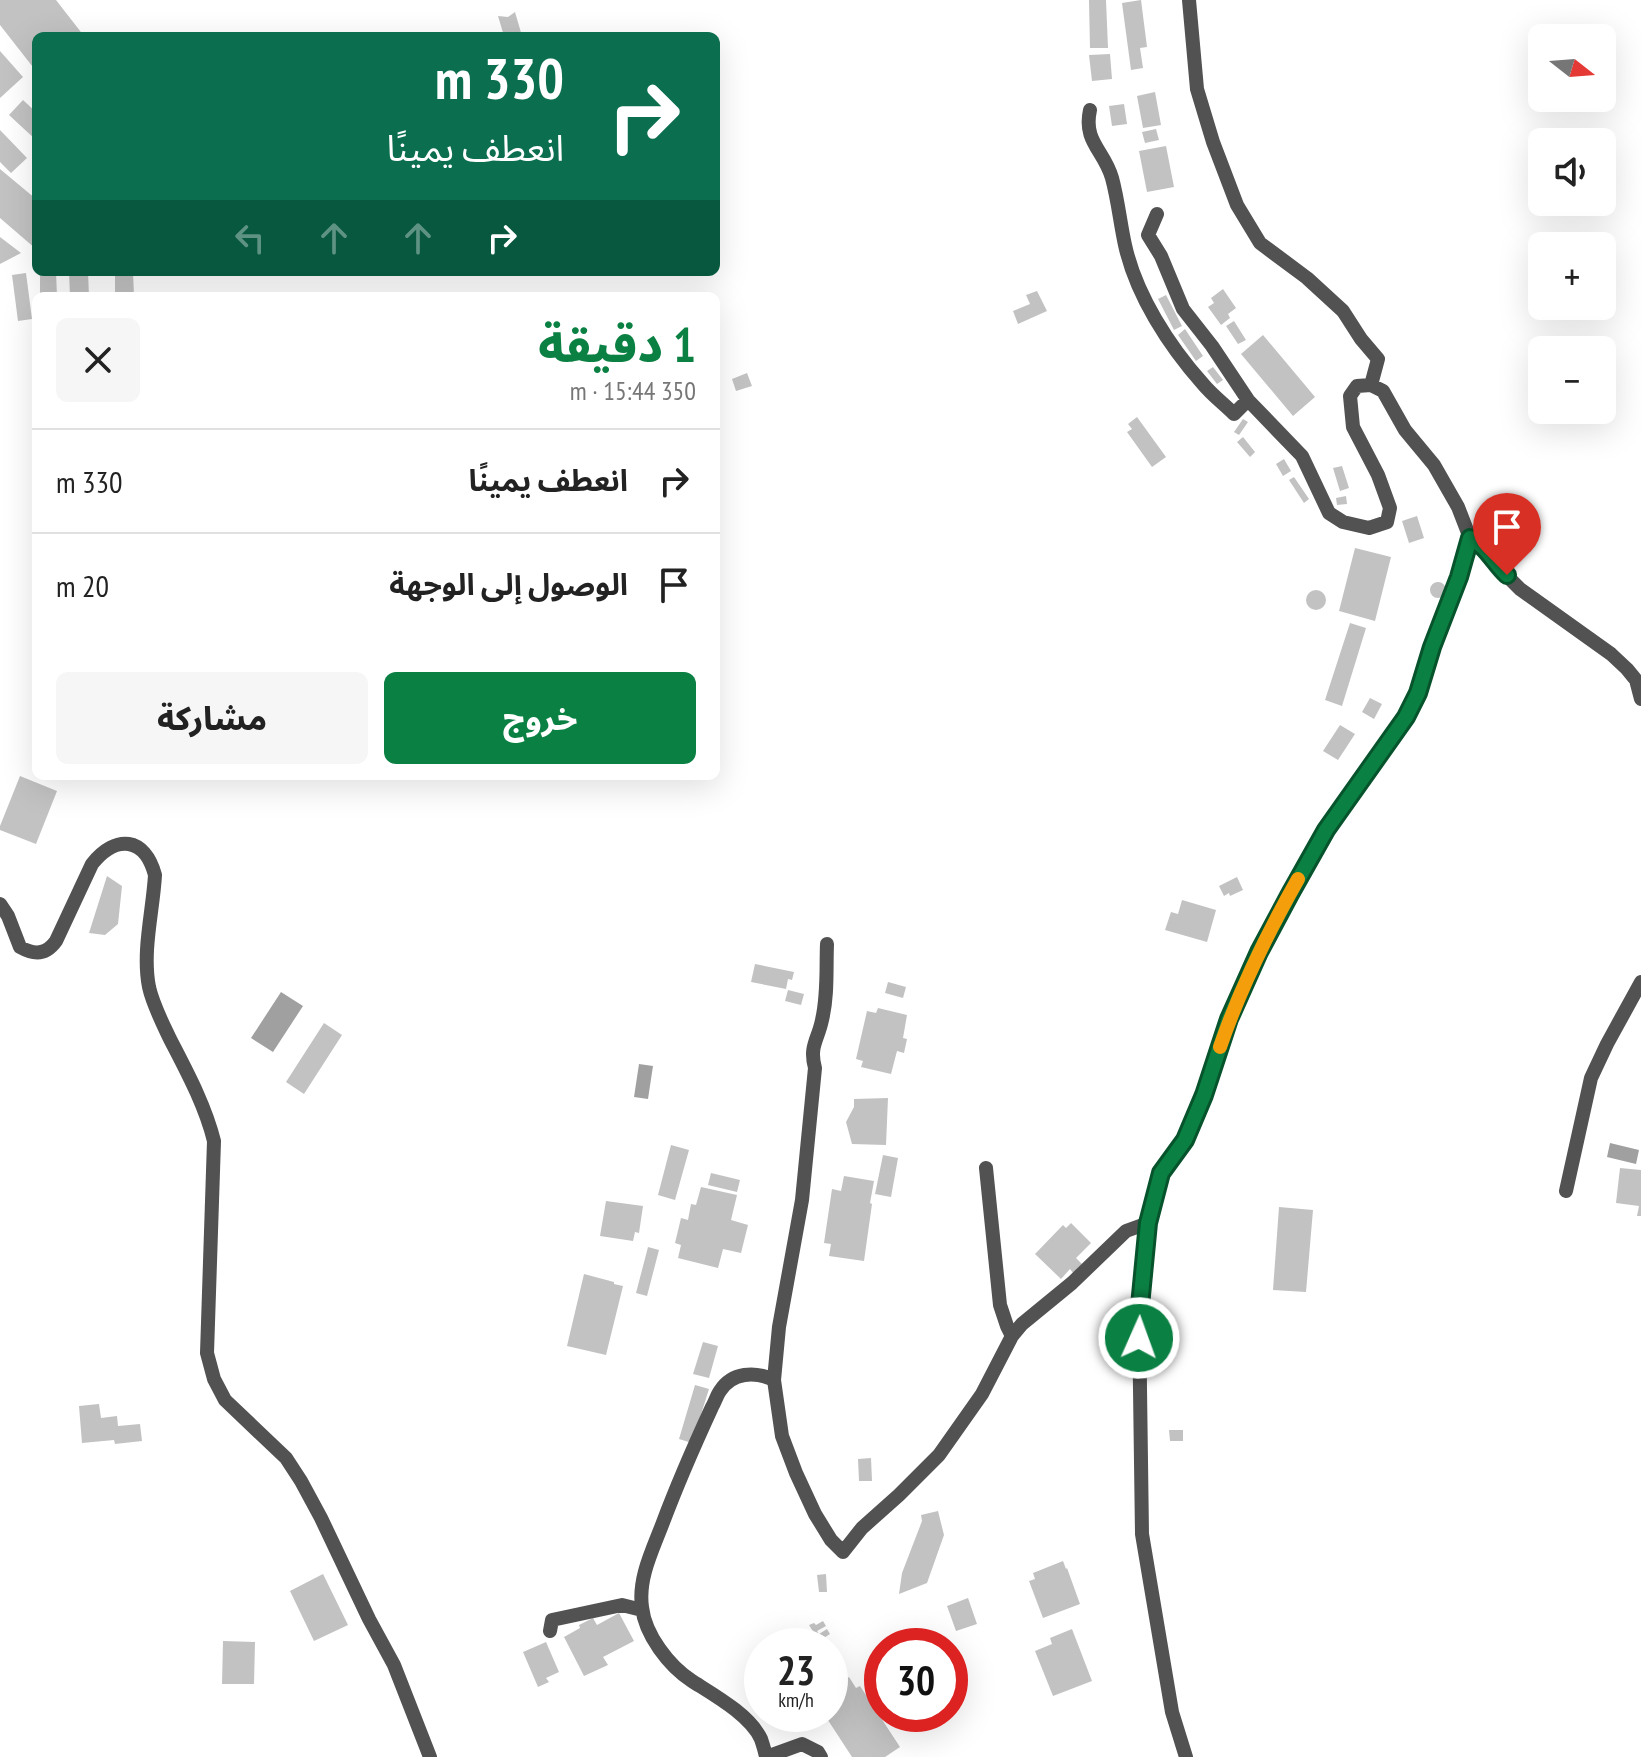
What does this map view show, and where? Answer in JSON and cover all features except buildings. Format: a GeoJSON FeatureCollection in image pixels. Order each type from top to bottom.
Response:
{"type":"FeatureCollection","features":[{"type":"Feature","properties":{"kind":"street"},"geometry":{"type":"LineString","coordinates":[[1189,0],[1197,89],[1237,205],[1260,243],[1307,278],[1343,311],[1378,359],[1371,385]]}},
{"type":"Feature","properties":{"kind":"street"},"geometry":{"type":"LineString","coordinates":[[1090,110],[1087,123],[1090,136],[1111,174],[1121,210],[1125,245],[1141,291],[1155,318],[1203,385],[1234,414],[1248,400]]}},
{"type":"Feature","properties":{"kind":"street"},"geometry":{"type":"LineString","coordinates":[[1157,214],[1148,235],[1161,256],[1183,309],[1248,400],[1302,456],[1329,513],[1343,522],[1369,528],[1387,522],[1390,508],[1378,475],[1353,427],[1350,396],[1357,386],[1371,385],[1383,391],[1405,430],[1434,465],[1458,507],[1470,538],[1418,693],[1406,717],[1326,830],[1259,952],[1229,1019],[1204,1095],[1185,1140],[1161,1173],[1148,1223],[1139,1316],[1142,1534],[1172,1712],[1186,1757]]}},
{"type":"Feature","properties":{"kind":"street"},"geometry":{"type":"LineString","coordinates":[[1470,538],[1482,543],[1493,562],[1520,589],[1611,654],[1627,669],[1636,680],[1641,699]]}},
{"type":"Feature","properties":{"kind":"street"},"geometry":{"type":"LineString","coordinates":[[0,904],[20,947],[44,953],[56,941],[99,855],[111,846],[124,843],[136,845],[146,853],[152,864],[155,875],[147,972],[150,989],[157,1012],[208,1117],[214,1141],[207,1353],[214,1379],[225,1400],[286,1458],[301,1481],[394,1665],[430,1757]]}},
{"type":"Feature","properties":{"kind":"street"},"geometry":{"type":"LineString","coordinates":[[827,944],[822,1019],[811,1054],[815,1068],[802,1200],[779,1327],[774,1380],[782,1436],[796,1473],[815,1514],[831,1540],[843,1552],[862,1528],[939,1455],[982,1394],[1012,1336],[1022,1324],[1072,1283],[1126,1231],[1148,1223]]}},
{"type":"Feature","properties":{"kind":"street"},"geometry":{"type":"LineString","coordinates":[[1566,1191],[1591,1078],[1641,982]]}},
{"type":"Feature","properties":{"kind":"street"},"geometry":{"type":"LineString","coordinates":[[986,1168],[1000,1305],[1012,1336]]}},
{"type":"Feature","properties":{"kind":"street"},"geometry":{"type":"LineString","coordinates":[[774,1380],[765,1375],[751,1374],[732,1378],[720,1390],[650,1556],[641,1587],[642,1610],[652,1637],[667,1660],[743,1716],[760,1737],[766,1757],[802,1744],[818,1752],[821,1757]]}},
{"type":"Feature","properties":{"kind":"street"},"geometry":{"type":"LineString","coordinates":[[550,1631],[552,1620],[622,1605],[642,1610]]}},
{"type":"Feature","properties":{"kind":"shaded area"},"geometry":{"type":"Polygon","coordinates":[[[281,992],[303,1006],[273,1052],[251,1038],[281,992]]]}},
{"type":"Feature","properties":{"kind":"shaded area"},"geometry":{"type":"Polygon","coordinates":[[[639,1064],[653,1066],[648,1099],[634,1097],[639,1064]]]}},
{"type":"Feature","properties":{"kind":"shaded area"},"geometry":{"type":"Polygon","coordinates":[[[1610,1143],[1639,1150],[1636,1164],[1607,1157],[1610,1143]]]}},
{"type":"Feature","properties":{"kind":"slow traffic"},"geometry":{"type":"LineString","coordinates":[[1220,1047],[1259,952],[1298,879]]}},
{"type":"Feature","properties":{"kind":"route"},"geometry":{"type":"LineString","coordinates":[[1139,1338],[1148,1223],[1161,1173],[1185,1140],[1204,1095],[1229,1019],[1259,952],[1326,830],[1406,717],[1418,693],[1470,538],[1482,543],[1493,562],[1507,575]]}}]}
